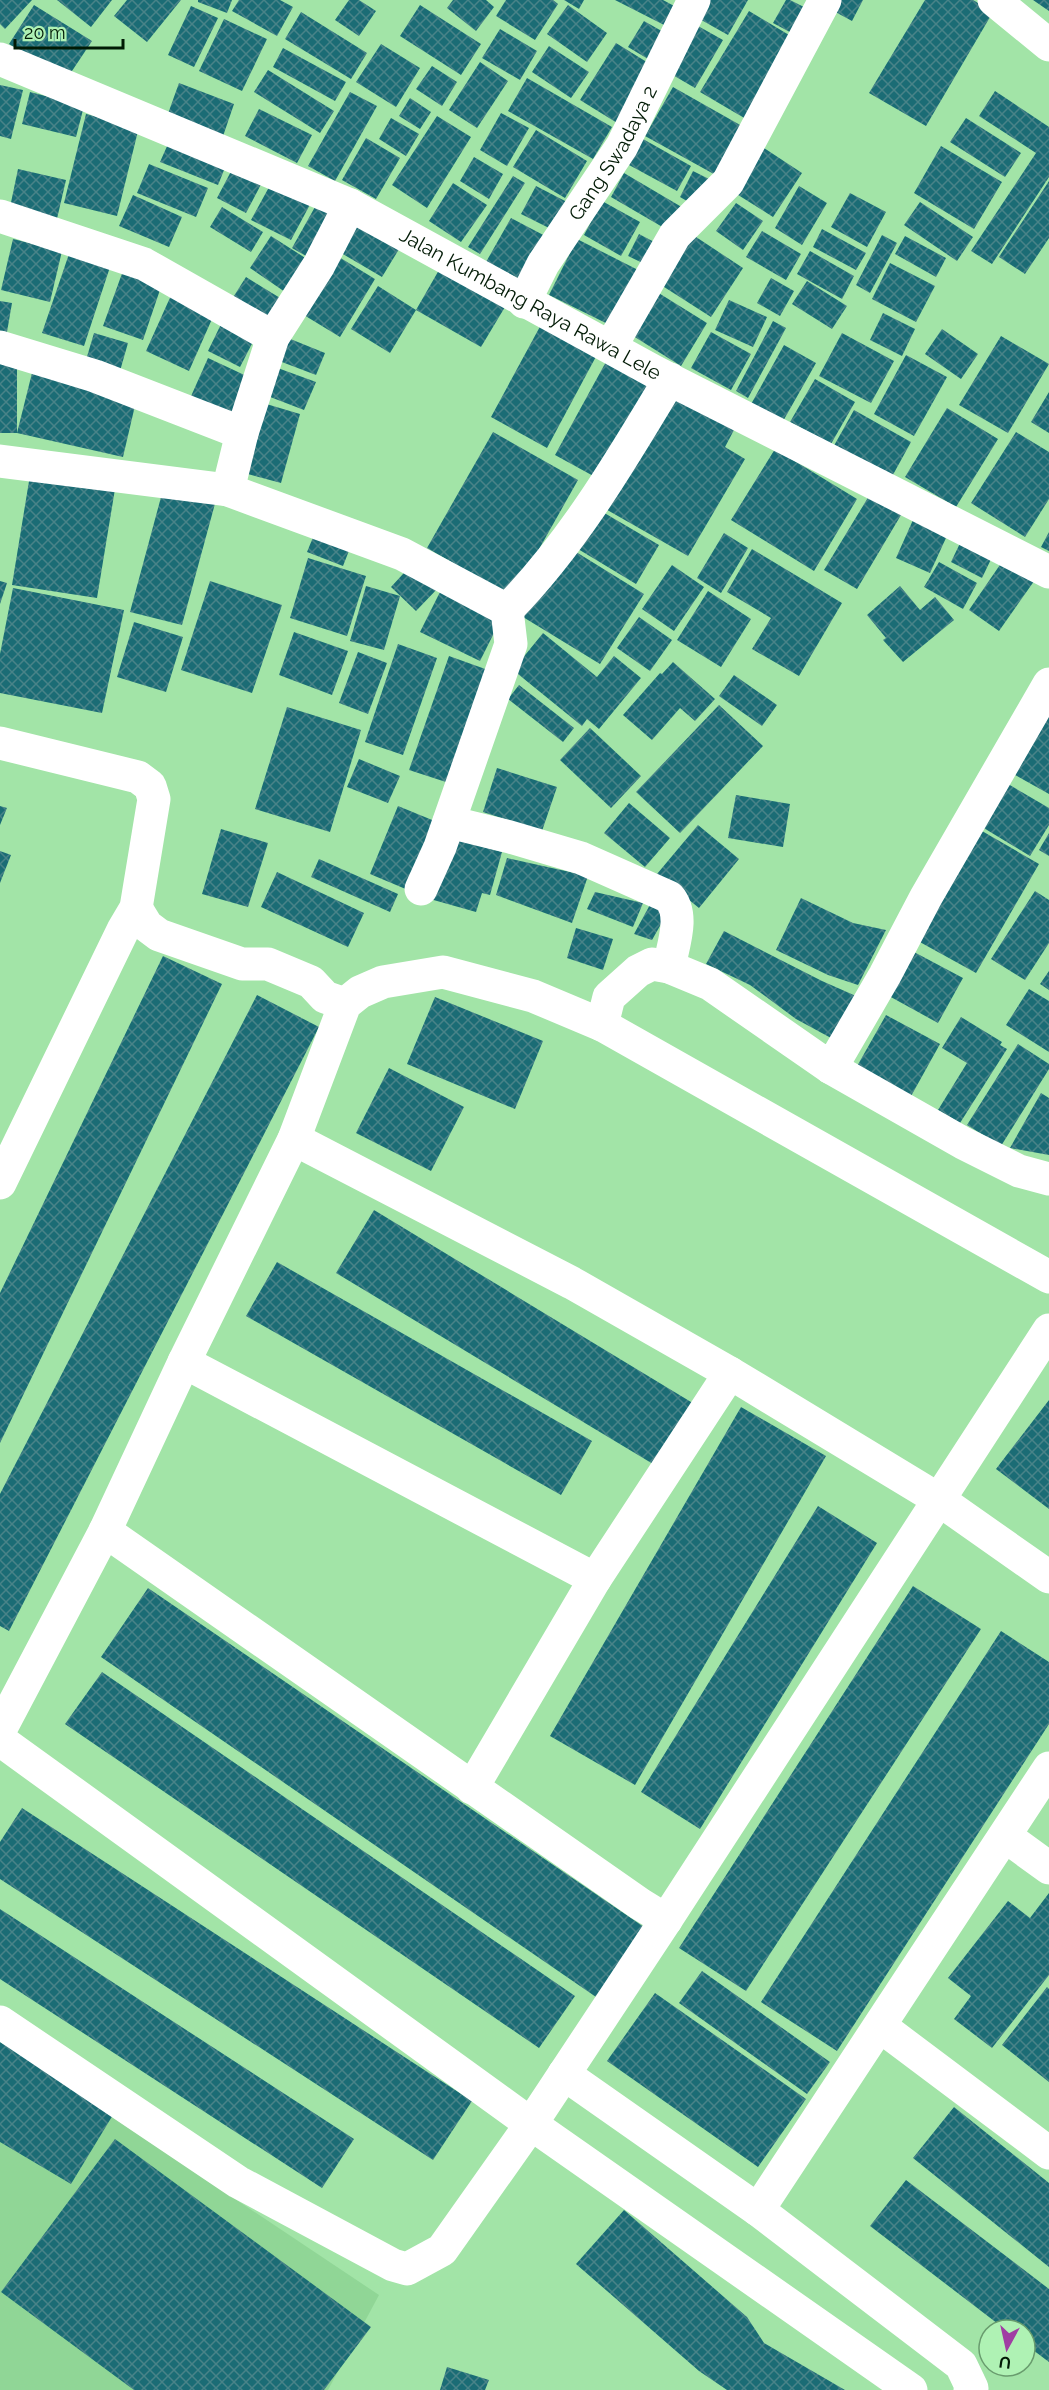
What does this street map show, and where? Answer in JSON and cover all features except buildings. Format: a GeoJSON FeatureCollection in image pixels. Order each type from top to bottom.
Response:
{"type":"FeatureCollection","features":[{"type":"Feature","properties":{"kind":"street","name":"Gang Swadaya 2"},"geometry":{"type":"LineString","coordinates":[[524,302],[543,264],[622,146],[694,0]]}},
{"type":"Feature","properties":{"kind":"street"},"geometry":{"type":"LineString","coordinates":[[611,346],[675,235],[728,182],[825,0]]}},
{"type":"Feature","properties":{"kind":"street"},"geometry":{"type":"LineString","coordinates":[[1005,3],[1049,45]]}},
{"type":"Feature","properties":{"kind":"street","name":"Jalan Kumbang Raya Rawa Lele"},"geometry":{"type":"LineString","coordinates":[[0,59],[350,205],[524,302],[670,379],[1049,572]]}},
{"type":"Feature","properties":{"kind":"street"},"geometry":{"type":"LineString","coordinates":[[228,490],[242,433],[273,337],[319,265],[350,205]]}},
{"type":"Feature","properties":{"kind":"street"},"geometry":{"type":"LineString","coordinates":[[0,216],[144,264],[273,337]]}},
{"type":"Feature","properties":{"kind":"street"},"geometry":{"type":"LineString","coordinates":[[0,347],[96,376],[242,433]]}},
{"type":"Feature","properties":{"kind":"street"},"geometry":{"type":"LineString","coordinates":[[507,610],[529,587],[621,460],[670,379]]}},
{"type":"Feature","properties":{"kind":"street"},"geometry":{"type":"LineString","coordinates":[[0,461],[228,490],[402,554],[507,610]]}},
{"type":"Feature","properties":{"kind":"street"},"geometry":{"type":"LineString","coordinates":[[421,889],[449,822],[511,644],[507,610]]}},
{"type":"Feature","properties":{"kind":"street"},"geometry":{"type":"LineString","coordinates":[[831,1068],[885,975],[926,897],[1049,684]]}},
{"type":"Feature","properties":{"kind":"street"},"geometry":{"type":"LineString","coordinates":[[0,743],[138,777],[150,786],[154,799],[136,908],[123,930],[0,1183]]}},
{"type":"Feature","properties":{"kind":"street"},"geometry":{"type":"LineString","coordinates":[[449,822],[581,858],[669,897],[676,904],[677,921],[669,966]]}},
{"type":"Feature","properties":{"kind":"street"},"geometry":{"type":"LineString","coordinates":[[136,908],[147,926],[159,935],[242,964],[268,964],[311,982],[335,1000]]}},
{"type":"Feature","properties":{"kind":"street"},"geometry":{"type":"LineString","coordinates":[[602,1025],[609,997],[638,971],[652,964],[669,966],[710,984],[831,1068],[981,1152],[1019,1171],[1049,1179]]}},
{"type":"Feature","properties":{"kind":"street"},"geometry":{"type":"LineString","coordinates":[[335,1000],[383,982],[443,972],[533,996],[602,1025],[1049,1277]]}},
{"type":"Feature","properties":{"kind":"street"},"geometry":{"type":"LineString","coordinates":[[0,1730],[105,1531],[184,1362],[294,1139],[335,1000]]}},
{"type":"Feature","properties":{"kind":"street"},"geometry":{"type":"LineString","coordinates":[[294,1139],[572,1283],[730,1372],[938,1499],[1049,1577]]}},
{"type":"Feature","properties":{"kind":"street"},"geometry":{"type":"LineString","coordinates":[[0,2022],[238,2182],[393,2265],[407,2269],[442,2250],[531,2124],[666,1920],[1049,1330]]}},
{"type":"Feature","properties":{"kind":"street"},"geometry":{"type":"LineString","coordinates":[[184,1362],[595,1579]]}},
{"type":"Feature","properties":{"kind":"street"},"geometry":{"type":"LineString","coordinates":[[472,1788],[595,1579],[730,1372]]}},
{"type":"Feature","properties":{"kind":"street"},"geometry":{"type":"LineString","coordinates":[[105,1531],[639,1904],[666,1920]]}},
{"type":"Feature","properties":{"kind":"street"},"geometry":{"type":"LineString","coordinates":[[0,1740],[531,2124],[911,2390]]}},
{"type":"Feature","properties":{"kind":"street"},"geometry":{"type":"LineString","coordinates":[[758,2210],[1049,1768]]}},
{"type":"Feature","properties":{"kind":"street"},"geometry":{"type":"LineString","coordinates":[[1005,1836],[1049,1868]]}},
{"type":"Feature","properties":{"kind":"street"},"geometry":{"type":"LineString","coordinates":[[880,2026],[1049,2153]]}},
{"type":"Feature","properties":{"kind":"street"},"geometry":{"type":"LineString","coordinates":[[564,2074],[758,2210],[961,2365],[972,2388],[970,2390]]}},
{"type":"Feature","properties":{"kind":"shaded area"},"geometry":{"type":"Polygon","coordinates":[[[0,2042],[379,2295],[328,2390],[0,2390],[0,2042]]]}}]}
